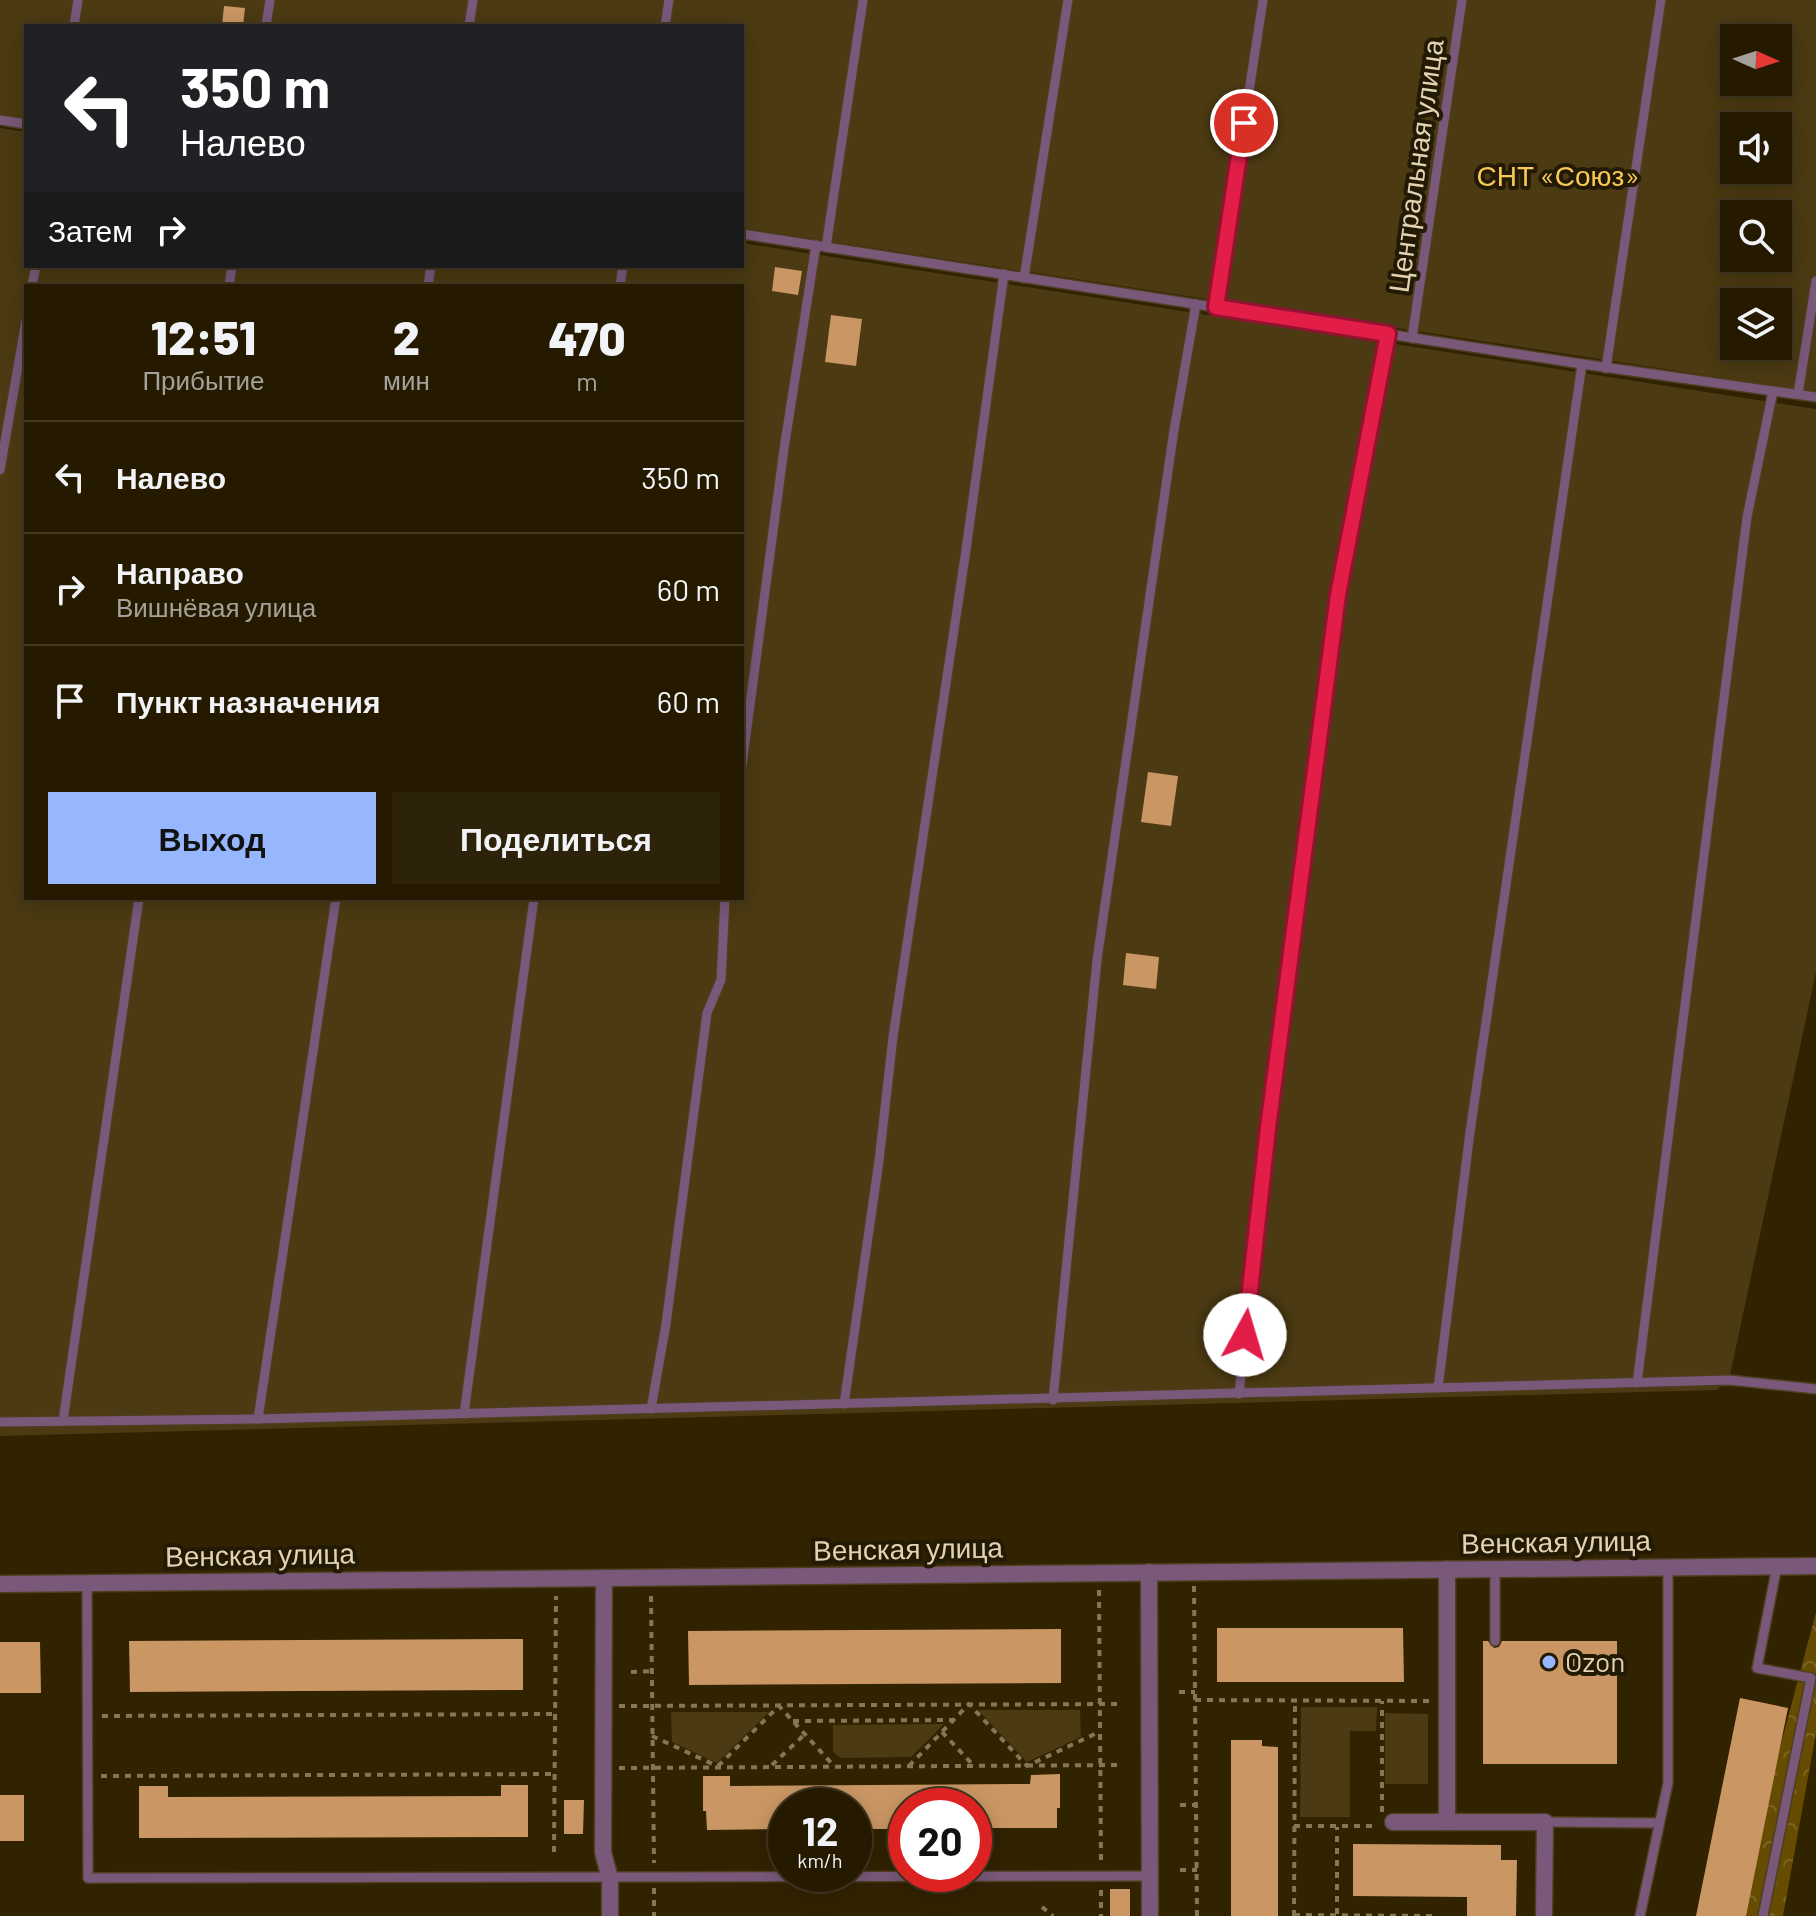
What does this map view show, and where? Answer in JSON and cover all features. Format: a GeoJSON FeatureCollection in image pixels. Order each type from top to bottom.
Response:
{"type":"FeatureCollection","features":[{"type":"Feature","properties":{"kind":"street","name":"Венская улица"},"geometry":{"type":"LineString","coordinates":[[0,1584],[1816,1566]]}},
{"type":"Feature","properties":{"kind":"street"},"geometry":{"type":"LineString","coordinates":[[1447,1569],[1447,1822]]}},
{"type":"Feature","properties":{"kind":"street"},"geometry":{"type":"LineString","coordinates":[[1149,1572],[1150,1916]]}},
{"type":"Feature","properties":{"kind":"street"},"geometry":{"type":"LineString","coordinates":[[604,1578],[603,1852],[610,1879],[610,1916]]}},
{"type":"Feature","properties":{"kind":"street"},"geometry":{"type":"LineString","coordinates":[[1393,1822],[1545,1822],[1544,1916]]}},
{"type":"Feature","properties":{"kind":"lane"},"geometry":{"type":"LineString","coordinates":[[74,24],[78,0]]}},
{"type":"Feature","properties":{"kind":"lane"},"geometry":{"type":"LineString","coordinates":[[266,24],[270,0]]}},
{"type":"Feature","properties":{"kind":"lane"},"geometry":{"type":"LineString","coordinates":[[469,24],[473,0]]}},
{"type":"Feature","properties":{"kind":"lane"},"geometry":{"type":"LineString","coordinates":[[665,24],[669,0]]}},
{"type":"Feature","properties":{"kind":"lane"},"geometry":{"type":"LineString","coordinates":[[744,750],[784,449],[863,0]]}},
{"type":"Feature","properties":{"kind":"lane"},"geometry":{"type":"LineString","coordinates":[[1024,278],[1068,0]]}},
{"type":"Feature","properties":{"kind":"lane"},"geometry":{"type":"LineString","coordinates":[[1216,307],[1263,0]]}},
{"type":"Feature","properties":{"kind":"lane","name":"Центральная улица"},"geometry":{"type":"LineString","coordinates":[[1412,338],[1462,0]]}},
{"type":"Feature","properties":{"kind":"lane"},"geometry":{"type":"LineString","coordinates":[[1606,368],[1661,0]]}},
{"type":"Feature","properties":{"kind":"lane"},"geometry":{"type":"LineString","coordinates":[[0,120],[24,124]]}},
{"type":"Feature","properties":{"kind":"lane"},"geometry":{"type":"LineString","coordinates":[[744,234],[1606,368],[1816,397]]}},
{"type":"Feature","properties":{"kind":"lane"},"geometry":{"type":"LineString","coordinates":[[844,1404],[879,1161],[901,976],[966,550],[1004,274]]}},
{"type":"Feature","properties":{"kind":"lane"},"geometry":{"type":"LineString","coordinates":[[1798,394],[1816,281]]}},
{"type":"Feature","properties":{"kind":"lane"},"geometry":{"type":"LineString","coordinates":[[1053,1400],[1097,960],[1174,430],[1196,304]]}},
{"type":"Feature","properties":{"kind":"lane"},"geometry":{"type":"LineString","coordinates":[[0,470],[24,332]]}},
{"type":"Feature","properties":{"kind":"lane"},"geometry":{"type":"LineString","coordinates":[[1239,1394],[1268,1128],[1338,595],[1388,334]]}},
{"type":"Feature","properties":{"kind":"lane"},"geometry":{"type":"LineString","coordinates":[[1438,1388],[1470,1132],[1582,364]]}},
{"type":"Feature","properties":{"kind":"lane"},"geometry":{"type":"LineString","coordinates":[[1637,1383],[1747,517],[1773,391]]}},
{"type":"Feature","properties":{"kind":"lane"},"geometry":{"type":"LineString","coordinates":[[63,1421],[139,900]]}},
{"type":"Feature","properties":{"kind":"lane"},"geometry":{"type":"LineString","coordinates":[[258,1419],[336,900]]}},
{"type":"Feature","properties":{"kind":"lane"},"geometry":{"type":"LineString","coordinates":[[464,1414],[534,900]]}},
{"type":"Feature","properties":{"kind":"lane"},"geometry":{"type":"LineString","coordinates":[[651,1409],[666,1324],[707,1013],[721,980],[725,900]]}},
{"type":"Feature","properties":{"kind":"lane"},"geometry":{"type":"LineString","coordinates":[[0,1422],[1053,1400],[1729,1380],[1816,1389]]}},
{"type":"Feature","properties":{"kind":"lane"},"geometry":{"type":"LineString","coordinates":[[1763,1916],[1811,1678],[1757,1668],[1777,1566]]}},
{"type":"Feature","properties":{"kind":"lane"},"geometry":{"type":"LineString","coordinates":[[1640,1916],[1668,1783],[1668,1567]]}},
{"type":"Feature","properties":{"kind":"lane"},"geometry":{"type":"LineString","coordinates":[[1495,1569],[1495,1641]]}},
{"type":"Feature","properties":{"kind":"lane"},"geometry":{"type":"LineString","coordinates":[[87,1583],[88,1878],[1150,1876]]}},
{"type":"Feature","properties":{"kind":"lane"},"geometry":{"type":"LineString","coordinates":[[1545,1822],[1659,1823]]}},
{"type":"Feature","properties":{"kind":"path"},"geometry":{"type":"LineString","coordinates":[[1194,1572],[1197,1916]]}},
{"type":"Feature","properties":{"kind":"path"},"geometry":{"type":"LineString","coordinates":[[1099,1573],[1101,1916]]}},
{"type":"Feature","properties":{"kind":"path"},"geometry":{"type":"LineString","coordinates":[[651,1577],[654,1916]]}},
{"type":"Feature","properties":{"kind":"path"},"geometry":{"type":"LineString","coordinates":[[554,1852],[556,1578]]}},
{"type":"Feature","properties":{"kind":"path"},"geometry":{"type":"LineString","coordinates":[[631,1672],[652,1671]]}},
{"type":"Feature","properties":{"kind":"path"},"geometry":{"type":"LineString","coordinates":[[1179,1692],[1195,1692]]}},
{"type":"Feature","properties":{"kind":"path"},"geometry":{"type":"LineString","coordinates":[[1195,1700],[1447,1701]]}},
{"type":"Feature","properties":{"kind":"path"},"geometry":{"type":"LineString","coordinates":[[1295,1700],[1294,1915],[1432,1916]]}},
{"type":"Feature","properties":{"kind":"path"},"geometry":{"type":"LineString","coordinates":[[1294,1826],[1382,1826],[1382,1701]]}},
{"type":"Feature","properties":{"kind":"path"},"geometry":{"type":"LineString","coordinates":[[909,1766],[969,1704]]}},
{"type":"Feature","properties":{"kind":"path"},"geometry":{"type":"LineString","coordinates":[[969,1704],[1027,1766]]}},
{"type":"Feature","properties":{"kind":"path"},"geometry":{"type":"LineString","coordinates":[[603,1706],[1121,1704]]}},
{"type":"Feature","properties":{"kind":"path"},"geometry":{"type":"LineString","coordinates":[[779,1706],[835,1767]]}},
{"type":"Feature","properties":{"kind":"path"},"geometry":{"type":"LineString","coordinates":[[716,1767],[779,1706]]}},
{"type":"Feature","properties":{"kind":"path"},"geometry":{"type":"LineString","coordinates":[[87,1717],[555,1714]]}},
{"type":"Feature","properties":{"kind":"path"},"geometry":{"type":"LineString","coordinates":[[793,1721],[954,1720]]}},
{"type":"Feature","properties":{"kind":"path"},"geometry":{"type":"LineString","coordinates":[[942,1732],[974,1766]]}},
{"type":"Feature","properties":{"kind":"path"},"geometry":{"type":"LineString","coordinates":[[1027,1766],[1100,1732]]}},
{"type":"Feature","properties":{"kind":"path"},"geometry":{"type":"LineString","coordinates":[[770,1767],[805,1734]]}},
{"type":"Feature","properties":{"kind":"path"},"geometry":{"type":"LineString","coordinates":[[652,1736],[716,1767]]}},
{"type":"Feature","properties":{"kind":"path"},"geometry":{"type":"LineString","coordinates":[[603,1768],[1121,1765]]}},
{"type":"Feature","properties":{"kind":"path"},"geometry":{"type":"LineString","coordinates":[[87,1777],[555,1774]]}},
{"type":"Feature","properties":{"kind":"path"},"geometry":{"type":"LineString","coordinates":[[1180,1805],[1196,1805]]}},
{"type":"Feature","properties":{"kind":"path"},"geometry":{"type":"LineString","coordinates":[[1337,1826],[1337,1916]]}},
{"type":"Feature","properties":{"kind":"path"},"geometry":{"type":"LineString","coordinates":[[1180,1870],[1197,1870]]}},
{"type":"Feature","properties":{"kind":"path"},"geometry":{"type":"LineString","coordinates":[[1042,1907],[1053,1916]]}},
{"type":"Feature","properties":{"kind":"green space","name":"СНТ «Союз»"},"geometry":{"type":"Polygon","coordinates":[[[0,0],[1816,0],[1816,392],[744,228],[744,24],[24,24],[24,119],[0,115],[0,0]]]}},
{"type":"Feature","properties":{"kind":"green space"},"geometry":{"type":"Polygon","coordinates":[[[0,128],[24,132],[24,268],[744,268],[744,243],[1816,409],[1816,972],[1729,1380],[1717,1390],[0,1436],[0,128]]]}},
{"type":"Feature","properties":{"kind":"green space"},"geometry":{"type":"Polygon","coordinates":[[[1816,1612],[1816,1733],[1783,1916],[1744,1916],[1772,1778],[1816,1612]]]}},
{"type":"Feature","properties":{"kind":"green space"},"geometry":{"type":"Polygon","coordinates":[[[1301,1707],[1377,1707],[1376,1731],[1350,1731],[1350,1817],[1300,1817],[1301,1707]]]}},
{"type":"Feature","properties":{"kind":"green space"},"geometry":{"type":"Polygon","coordinates":[[[978,1710],[1080,1710],[1081,1737],[1027,1762],[978,1710]]]}},
{"type":"Feature","properties":{"kind":"green space"},"geometry":{"type":"Polygon","coordinates":[[[671,1712],[769,1712],[717,1763],[672,1742],[671,1712]]]}},
{"type":"Feature","properties":{"kind":"green space"},"geometry":{"type":"Polygon","coordinates":[[[1385,1713],[1428,1714],[1428,1784],[1385,1784],[1385,1713]]]}},
{"type":"Feature","properties":{"kind":"green space"},"geometry":{"type":"Polygon","coordinates":[[[944,1724],[911,1757],[841,1758],[833,1752],[833,1725],[944,1724]]]}},
{"type":"Feature","properties":{"kind":"building"},"geometry":{"type":"Polygon","coordinates":[[[224,6],[245,8],[243,24],[222,24],[224,6]]]}},
{"type":"Feature","properties":{"kind":"building"},"geometry":{"type":"Polygon","coordinates":[[[775,267],[802,271],[798,295],[772,291],[775,267]]]}},
{"type":"Feature","properties":{"kind":"building"},"geometry":{"type":"Polygon","coordinates":[[[831,315],[862,319],[856,366],[825,362],[831,315]]]}},
{"type":"Feature","properties":{"kind":"building"},"geometry":{"type":"Polygon","coordinates":[[[1148,772],[1178,776],[1171,826],[1141,822],[1148,772]]]}},
{"type":"Feature","properties":{"kind":"building"},"geometry":{"type":"Polygon","coordinates":[[[1126,953],[1159,957],[1156,989],[1123,985],[1126,953]]]}},
{"type":"Feature","properties":{"kind":"building"},"geometry":{"type":"Polygon","coordinates":[[[1217,1628],[1403,1628],[1404,1682],[1217,1682],[1217,1628]]]}},
{"type":"Feature","properties":{"kind":"building"},"geometry":{"type":"Polygon","coordinates":[[[1061,1629],[1061,1683],[689,1685],[688,1631],[1061,1629]]]}},
{"type":"Feature","properties":{"kind":"building"},"geometry":{"type":"Polygon","coordinates":[[[523,1639],[523,1690],[130,1692],[129,1641],[523,1639]]]}},
{"type":"Feature","properties":{"kind":"building"},"geometry":{"type":"Polygon","coordinates":[[[1483,1641],[1488,1641],[1494,1648],[1499,1647],[1502,1641],[1617,1641],[1617,1764],[1483,1764],[1483,1641]]]}},
{"type":"Feature","properties":{"kind":"building"},"geometry":{"type":"Polygon","coordinates":[[[0,1642],[40,1642],[41,1693],[0,1693],[0,1642]]]}},
{"type":"Feature","properties":{"kind":"building"},"geometry":{"type":"Polygon","coordinates":[[[1740,1698],[1788,1708],[1746,1916],[1696,1916],[1740,1698]]]}},
{"type":"Feature","properties":{"kind":"building"},"geometry":{"type":"Polygon","coordinates":[[[1231,1740],[1262,1740],[1262,1746],[1278,1747],[1278,1916],[1231,1916],[1231,1740]]]}},
{"type":"Feature","properties":{"kind":"building"},"geometry":{"type":"Polygon","coordinates":[[[1060,1774],[1057,1828],[992,1828],[992,1788],[888,1788],[888,1829],[872,1829],[872,1788],[768,1788],[768,1829],[707,1830],[706,1811],[703,1811],[703,1776],[730,1776],[730,1786],[1030,1784],[1031,1775],[1060,1774]]]}},
{"type":"Feature","properties":{"kind":"building"},"geometry":{"type":"Polygon","coordinates":[[[501,1785],[528,1785],[528,1837],[139,1838],[139,1786],[168,1786],[168,1797],[501,1796],[501,1785]]]}},
{"type":"Feature","properties":{"kind":"building"},"geometry":{"type":"Polygon","coordinates":[[[0,1795],[24,1795],[24,1841],[0,1841],[0,1795]]]}},
{"type":"Feature","properties":{"kind":"building"},"geometry":{"type":"Polygon","coordinates":[[[564,1800],[584,1800],[583,1834],[564,1834],[564,1800]]]}},
{"type":"Feature","properties":{"kind":"building"},"geometry":{"type":"Polygon","coordinates":[[[1353,1844],[1501,1845],[1501,1860],[1517,1860],[1516,1916],[1467,1916],[1467,1897],[1353,1896],[1353,1844]]]}},
{"type":"Feature","properties":{"kind":"building"},"geometry":{"type":"Polygon","coordinates":[[[1110,1889],[1130,1889],[1130,1916],[1110,1916],[1110,1889]]]}},
{"type":"Feature","properties":{"kind":"place","name":"Ozon"},"geometry":{"type":"Point","coordinates":[1549,1662]}},
{"type":"Feature","properties":{"kind":"route"},"geometry":{"type":"LineString","coordinates":[[1244,123],[1216,307],[1388,334],[1338,595],[1268,1128],[1245,1335]]}}]}
